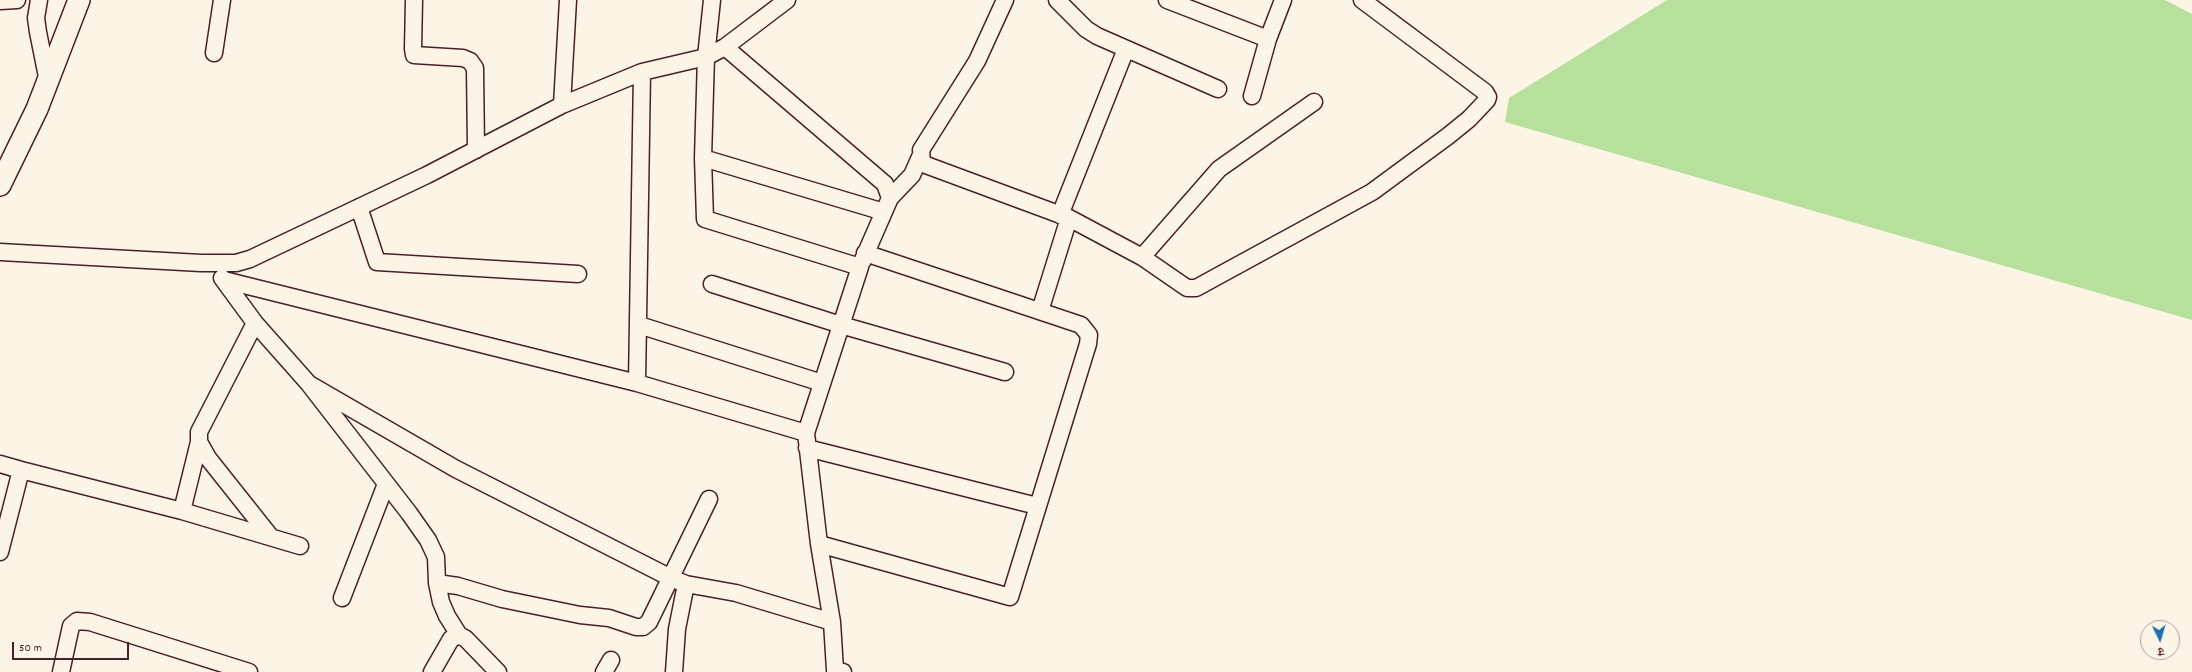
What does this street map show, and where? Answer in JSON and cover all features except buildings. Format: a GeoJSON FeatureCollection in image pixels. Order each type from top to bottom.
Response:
{"type":"FeatureCollection","features":[{"type":"Feature","properties":{"kind":"main road"},"geometry":{"type":"LineString","coordinates":[[0,186],[37,109],[78,0]]}},
{"type":"Feature","properties":{"kind":"street"},"geometry":{"type":"LineString","coordinates":[[0,1],[17,0]]}},
{"type":"Feature","properties":{"kind":"street"},"geometry":{"type":"LineString","coordinates":[[39,0],[36,18],[48,82]]}},
{"type":"Feature","properties":{"kind":"street"},"geometry":{"type":"LineString","coordinates":[[214,53],[222,0]]}},
{"type":"Feature","properties":{"kind":"street"},"geometry":{"type":"LineString","coordinates":[[414,0],[414,54],[463,58],[473,64],[475,68],[476,150]]}},
{"type":"Feature","properties":{"kind":"street"},"geometry":{"type":"LineString","coordinates":[[562,105],[568,0]]}},
{"type":"Feature","properties":{"kind":"street"},"geometry":{"type":"LineString","coordinates":[[712,0],[706,57],[703,158],[703,216],[707,221],[863,260],[1040,311],[1081,325],[1089,335],[1010,597],[819,544]]}},
{"type":"Feature","properties":{"kind":"street"},"geometry":{"type":"LineString","coordinates":[[0,252],[209,263],[236,263],[250,259],[476,150],[562,105],[642,72],[706,57],[725,47],[787,0]]}},
{"type":"Feature","properties":{"kind":"street"},"geometry":{"type":"LineString","coordinates":[[887,205],[912,175],[920,157],[921,150],[977,61],[1005,0]]}},
{"type":"Feature","properties":{"kind":"street"},"geometry":{"type":"LineString","coordinates":[[1057,0],[1086,29],[1126,49],[1218,89]]}},
{"type":"Feature","properties":{"kind":"street"},"geometry":{"type":"LineString","coordinates":[[1167,0],[1268,39]]}},
{"type":"Feature","properties":{"kind":"street"},"geometry":{"type":"LineString","coordinates":[[1252,96],[1268,39],[1283,0]]}},
{"type":"Feature","properties":{"kind":"street"},"geometry":{"type":"LineString","coordinates":[[920,157],[926,165],[1065,217],[1142,256],[1187,288],[1196,288],[1206,284],[1390,180],[1469,120],[1487,100],[1488,98],[1485,92],[1362,0]]}},
{"type":"Feature","properties":{"kind":"street"},"geometry":{"type":"LineString","coordinates":[[725,47],[885,184],[889,190],[887,205],[863,260],[822,383],[807,441],[819,544],[832,622],[838,671]]}},
{"type":"Feature","properties":{"kind":"street"},"geometry":{"type":"LineString","coordinates":[[1040,311],[1065,217],[1126,49]]}},
{"type":"Feature","properties":{"kind":"street"},"geometry":{"type":"LineString","coordinates":[[636,383],[639,324],[642,72]]}},
{"type":"Feature","properties":{"kind":"street"},"geometry":{"type":"LineString","coordinates":[[1142,256],[1219,169],[1314,102]]}},
{"type":"Feature","properties":{"kind":"street"},"geometry":{"type":"LineString","coordinates":[[703,158],[887,205]]}},
{"type":"Feature","properties":{"kind":"street"},"geometry":{"type":"LineString","coordinates":[[359,207],[377,262],[578,274]]}},
{"type":"Feature","properties":{"kind":"street"},"geometry":{"type":"LineString","coordinates":[[209,263],[224,280],[255,323],[309,384],[428,540],[436,557],[437,583],[446,616],[459,635],[466,639],[498,672]]}},
{"type":"Feature","properties":{"kind":"street"},"geometry":{"type":"LineString","coordinates":[[224,280],[636,383],[807,441],[1037,506]]}},
{"type":"Feature","properties":{"kind":"street"},"geometry":{"type":"LineString","coordinates":[[712,284],[841,325],[1005,372]]}},
{"type":"Feature","properties":{"kind":"street"},"geometry":{"type":"LineString","coordinates":[[182,511],[199,442],[199,432],[255,323]]}},
{"type":"Feature","properties":{"kind":"street"},"geometry":{"type":"LineString","coordinates":[[639,324],[822,383]]}},
{"type":"Feature","properties":{"kind":"street"},"geometry":{"type":"LineString","coordinates":[[309,384],[456,469],[671,578],[686,584],[736,593],[832,622]]}},
{"type":"Feature","properties":{"kind":"street"},"geometry":{"type":"LineString","coordinates":[[199,442],[208,458],[270,536]]}},
{"type":"Feature","properties":{"kind":"street"},"geometry":{"type":"LineString","coordinates":[[0,464],[182,511],[300,546]]}},
{"type":"Feature","properties":{"kind":"street"},"geometry":{"type":"LineString","coordinates":[[0,552],[21,470]]}},
{"type":"Feature","properties":{"kind":"street"},"geometry":{"type":"LineString","coordinates":[[342,598],[386,484]]}},
{"type":"Feature","properties":{"kind":"street"},"geometry":{"type":"LineString","coordinates":[[437,583],[458,586],[502,598],[580,615],[609,618],[636,627],[643,627],[649,622],[709,499]]}},
{"type":"Feature","properties":{"kind":"street"},"geometry":{"type":"LineString","coordinates":[[674,672],[677,628],[686,584]]}},
{"type":"Feature","properties":{"kind":"street"},"geometry":{"type":"LineString","coordinates":[[61,672],[71,626],[78,621],[90,622],[249,672]]}},
{"type":"Feature","properties":{"kind":"street"},"geometry":{"type":"LineString","coordinates":[[432,672],[451,639],[459,635]]}},
{"type":"Feature","properties":{"kind":"green space"},"geometry":{"type":"Polygon","coordinates":[[[1667,0],[2165,0],[2192,14],[2192,320],[1505,122],[1509,98],[1667,0]]]}}]}
